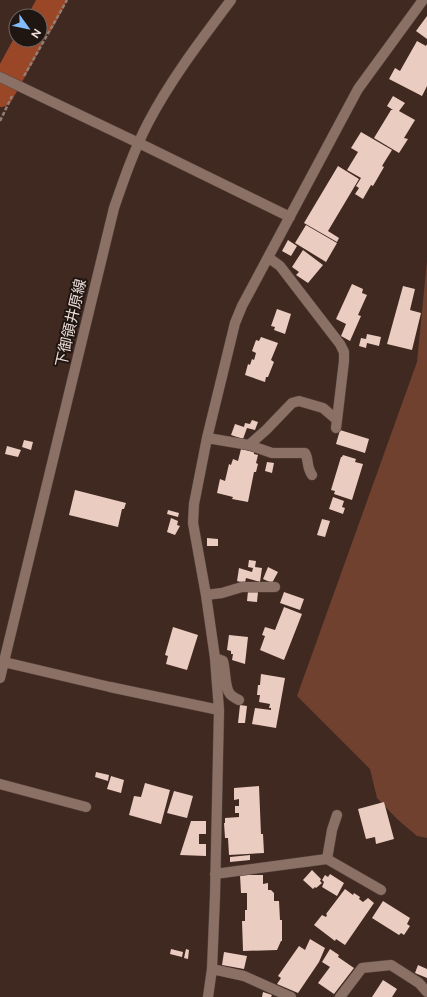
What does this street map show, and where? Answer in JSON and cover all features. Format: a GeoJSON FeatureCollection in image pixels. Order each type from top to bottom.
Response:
{"type":"FeatureCollection","features":[{"type":"Feature","properties":{"kind":"street","name":"下御領井原線"},"geometry":{"type":"LineString","coordinates":[[0,678],[2,662],[114,208],[128,165],[140,143],[147,125],[163,97],[192,52],[231,0]]}},
{"type":"Feature","properties":{"kind":"street"},"geometry":{"type":"LineString","coordinates":[[208,997],[212,969],[219,710],[215,658],[206,595],[193,523],[194,504],[207,438],[235,323],[242,306],[358,88],[423,0]]}},
{"type":"Feature","properties":{"kind":"street"},"geometry":{"type":"LineString","coordinates":[[0,77],[140,143],[290,217]]}},
{"type":"Feature","properties":{"kind":"street"},"geometry":{"type":"LineString","coordinates":[[249,445],[292,404],[299,401],[323,408],[336,424],[344,361],[344,352],[340,344],[280,266],[268,258]]}},
{"type":"Feature","properties":{"kind":"street"},"geometry":{"type":"LineString","coordinates":[[207,438],[249,445],[272,453],[305,452],[307,456],[308,468],[312,475]]}},
{"type":"Feature","properties":{"kind":"street"},"geometry":{"type":"LineString","coordinates":[[206,595],[222,593],[242,587],[275,587]]}},
{"type":"Feature","properties":{"kind":"street"},"geometry":{"type":"LineString","coordinates":[[215,658],[222,661],[224,665],[228,691],[239,700]]}},
{"type":"Feature","properties":{"kind":"street"},"geometry":{"type":"LineString","coordinates":[[2,662],[219,710]]}},
{"type":"Feature","properties":{"kind":"street"},"geometry":{"type":"LineString","coordinates":[[0,784],[86,807]]}},
{"type":"Feature","properties":{"kind":"street"},"geometry":{"type":"LineString","coordinates":[[327,859],[332,830],[337,815]]}},
{"type":"Feature","properties":{"kind":"street"},"geometry":{"type":"LineString","coordinates":[[215,874],[327,859],[381,890]]}},
{"type":"Feature","properties":{"kind":"street"},"geometry":{"type":"LineString","coordinates":[[340,997],[362,968],[390,965],[419,984],[427,992]]}},
{"type":"Feature","properties":{"kind":"street"},"geometry":{"type":"LineString","coordinates":[[212,969],[244,976],[291,997]]}},
{"type":"Feature","properties":{"kind":"path"},"geometry":{"type":"LineString","coordinates":[[0,121],[17,85],[67,0]]}},
{"type":"Feature","properties":{"kind":"shaded area"},"geometry":{"type":"Polygon","coordinates":[[[427,261],[427,838],[417,836],[397,819],[377,798],[370,769],[297,696],[417,362],[427,261]]]}},
{"type":"Feature","properties":{"kind":"building"},"geometry":{"type":"Polygon","coordinates":[[[427,16],[427,39],[416,31],[427,16]]]}},
{"type":"Feature","properties":{"kind":"building"},"geometry":{"type":"Polygon","coordinates":[[[417,41],[426,46],[427,44],[427,86],[422,96],[389,79],[395,68],[400,71],[417,41]]]}},
{"type":"Feature","properties":{"kind":"building"},"geometry":{"type":"Polygon","coordinates":[[[393,96],[405,103],[399,111],[415,120],[404,138],[408,139],[399,153],[374,138],[391,110],[393,110],[387,106],[393,96]]]}},
{"type":"Feature","properties":{"kind":"building"},"geometry":{"type":"Polygon","coordinates":[[[361,132],[392,150],[382,166],[384,167],[373,186],[371,185],[363,199],[355,194],[359,188],[356,186],[361,178],[347,170],[358,152],[351,148],[361,132]]]}},
{"type":"Feature","properties":{"kind":"building"},"geometry":{"type":"Polygon","coordinates":[[[338,166],[359,179],[328,231],[339,238],[337,242],[304,223],[338,166]]]}},
{"type":"Feature","properties":{"kind":"building"},"geometry":{"type":"Polygon","coordinates":[[[306,225],[337,243],[326,262],[295,243],[306,225]]]}},
{"type":"Feature","properties":{"kind":"building"},"geometry":{"type":"Polygon","coordinates":[[[288,240],[297,246],[291,256],[282,251],[288,240]]]}},
{"type":"Feature","properties":{"kind":"building"},"geometry":{"type":"Polygon","coordinates":[[[303,250],[323,265],[308,283],[296,275],[299,272],[292,267],[303,250]]]}},
{"type":"Feature","properties":{"kind":"building"},"geometry":{"type":"Polygon","coordinates":[[[352,284],[363,289],[362,293],[367,295],[358,315],[361,316],[350,341],[341,336],[346,324],[336,319],[352,284]]]}},
{"type":"Feature","properties":{"kind":"building"},"geometry":{"type":"Polygon","coordinates":[[[403,286],[415,289],[410,310],[421,313],[412,350],[387,344],[403,286]]]}},
{"type":"Feature","properties":{"kind":"building"},"geometry":{"type":"Polygon","coordinates":[[[277,309],[291,314],[285,334],[274,330],[275,327],[271,326],[277,309]]]}},
{"type":"Feature","properties":{"kind":"building"},"geometry":{"type":"Polygon","coordinates":[[[367,334],[381,337],[379,346],[367,343],[366,348],[359,346],[361,338],[366,339],[367,334]]]}},
{"type":"Feature","properties":{"kind":"building"},"geometry":{"type":"Polygon","coordinates":[[[261,337],[278,343],[271,360],[274,362],[265,382],[245,375],[248,364],[250,365],[252,359],[254,360],[256,353],[252,351],[256,340],[259,341],[261,337]]]}},
{"type":"Feature","properties":{"kind":"building"},"geometry":{"type":"Polygon","coordinates":[[[252,420],[258,422],[255,430],[247,428],[243,439],[231,435],[235,424],[244,427],[245,423],[250,424],[252,420]]]}},
{"type":"Feature","properties":{"kind":"building"},"geometry":{"type":"Polygon","coordinates":[[[340,430],[369,439],[365,453],[336,444],[340,430]]]}},
{"type":"Feature","properties":{"kind":"building"},"geometry":{"type":"Polygon","coordinates":[[[24,440],[33,442],[31,450],[22,447],[24,440]]]}},
{"type":"Feature","properties":{"kind":"building"},"geometry":{"type":"Polygon","coordinates":[[[7,446],[21,450],[18,457],[5,454],[7,446]]]}},
{"type":"Feature","properties":{"kind":"building"},"geometry":{"type":"Polygon","coordinates":[[[241,449],[254,452],[254,454],[258,455],[256,463],[258,464],[256,472],[254,472],[248,502],[232,499],[233,497],[217,493],[220,479],[225,481],[229,464],[231,465],[233,459],[238,461],[241,449]]]}},
{"type":"Feature","properties":{"kind":"building"},"geometry":{"type":"Polygon","coordinates":[[[343,455],[356,459],[355,462],[363,464],[352,500],[334,494],[335,491],[331,490],[341,457],[343,455]]]}},
{"type":"Feature","properties":{"kind":"building"},"geometry":{"type":"Polygon","coordinates":[[[267,462],[274,463],[272,473],[265,471],[267,462]]]}},
{"type":"Feature","properties":{"kind":"building"},"geometry":{"type":"Polygon","coordinates":[[[75,490],[126,503],[124,509],[122,509],[118,527],[69,515],[75,490]]]}},
{"type":"Feature","properties":{"kind":"building"},"geometry":{"type":"Polygon","coordinates":[[[333,497],[344,501],[342,507],[345,508],[343,514],[329,509],[333,497]]]}},
{"type":"Feature","properties":{"kind":"building"},"geometry":{"type":"Polygon","coordinates":[[[168,510],[179,513],[178,517],[167,514],[168,510]]]}},
{"type":"Feature","properties":{"kind":"building"},"geometry":{"type":"Polygon","coordinates":[[[171,518],[178,521],[177,525],[180,526],[175,535],[167,532],[171,518]]]}},
{"type":"Feature","properties":{"kind":"building"},"geometry":{"type":"Polygon","coordinates":[[[322,519],[330,521],[325,537],[317,535],[322,519]]]}},
{"type":"Feature","properties":{"kind":"building"},"geometry":{"type":"Polygon","coordinates":[[[207,538],[218,539],[218,546],[207,546],[207,538]]]}},
{"type":"Feature","properties":{"kind":"building"},"geometry":{"type":"Polygon","coordinates":[[[249,560],[256,561],[255,567],[262,568],[260,582],[246,578],[245,583],[237,581],[239,568],[252,572],[253,568],[248,567],[249,560]]]}},
{"type":"Feature","properties":{"kind":"building"},"geometry":{"type":"Polygon","coordinates":[[[268,567],[278,572],[272,583],[263,579],[268,567]]]}},
{"type":"Feature","properties":{"kind":"building"},"geometry":{"type":"Polygon","coordinates":[[[248,591],[258,592],[257,602],[247,601],[248,591]]]}},
{"type":"Feature","properties":{"kind":"building"},"geometry":{"type":"Polygon","coordinates":[[[284,592],[304,599],[300,610],[280,603],[284,592]]]}},
{"type":"Feature","properties":{"kind":"building"},"geometry":{"type":"Polygon","coordinates":[[[284,607],[302,614],[284,660],[260,650],[265,636],[262,635],[265,627],[275,630],[284,607]]]}},
{"type":"Feature","properties":{"kind":"building"},"geometry":{"type":"Polygon","coordinates":[[[173,627],[198,635],[187,670],[166,664],[168,656],[165,655],[173,627]]]}},
{"type":"Feature","properties":{"kind":"building"},"geometry":{"type":"Polygon","coordinates":[[[229,635],[248,637],[245,664],[232,660],[233,654],[231,654],[231,651],[227,650],[229,635]]]}},
{"type":"Feature","properties":{"kind":"building"},"geometry":{"type":"Polygon","coordinates":[[[261,674],[285,678],[276,728],[252,724],[255,708],[271,710],[271,708],[269,708],[270,704],[259,702],[260,695],[257,695],[261,674]]]}},
{"type":"Feature","properties":{"kind":"building"},"geometry":{"type":"Polygon","coordinates":[[[240,705],[247,706],[245,723],[238,723],[240,705]]]}},
{"type":"Feature","properties":{"kind":"building"},"geometry":{"type":"Polygon","coordinates":[[[96,772],[109,775],[108,781],[95,777],[96,772]]]}},
{"type":"Feature","properties":{"kind":"building"},"geometry":{"type":"Polygon","coordinates":[[[111,776],[124,780],[121,793],[107,789],[111,776]]]}},
{"type":"Feature","properties":{"kind":"building"},"geometry":{"type":"Polygon","coordinates":[[[145,783],[170,790],[161,824],[129,815],[134,796],[141,797],[145,783]]]}},
{"type":"Feature","properties":{"kind":"building"},"geometry":{"type":"Polygon","coordinates":[[[259,786],[261,834],[263,834],[264,853],[229,855],[228,838],[225,838],[224,823],[225,818],[239,817],[239,813],[235,813],[235,806],[239,806],[239,799],[234,800],[234,788],[259,786]]]}},
{"type":"Feature","properties":{"kind":"building"},"geometry":{"type":"Polygon","coordinates":[[[174,791],[193,796],[187,818],[167,813],[174,791]]]}},
{"type":"Feature","properties":{"kind":"building"},"geometry":{"type":"Polygon","coordinates":[[[384,802],[394,839],[376,844],[375,837],[366,839],[358,809],[384,802]]]}},
{"type":"Feature","properties":{"kind":"building"},"geometry":{"type":"Polygon","coordinates":[[[191,821],[206,821],[206,834],[199,834],[199,844],[206,844],[206,856],[180,855],[191,821]]]}},
{"type":"Feature","properties":{"kind":"building"},"geometry":{"type":"Polygon","coordinates":[[[250,855],[250,860],[230,862],[230,857],[250,855]]]}},
{"type":"Feature","properties":{"kind":"building"},"geometry":{"type":"Polygon","coordinates":[[[312,870],[321,879],[320,881],[322,883],[313,889],[303,880],[312,870]]]}},
{"type":"Feature","properties":{"kind":"building"},"geometry":{"type":"Polygon","coordinates":[[[330,874],[344,883],[337,896],[322,887],[324,882],[322,880],[325,875],[328,877],[330,874]]]}},
{"type":"Feature","properties":{"kind":"building"},"geometry":{"type":"Polygon","coordinates":[[[240,875],[263,875],[263,884],[268,883],[268,890],[271,890],[274,893],[274,901],[279,901],[280,920],[282,920],[282,941],[277,950],[243,951],[242,921],[245,921],[245,910],[247,910],[247,893],[241,893],[240,875]]]}},
{"type":"Feature","properties":{"kind":"building"},"geometry":{"type":"Polygon","coordinates":[[[345,889],[353,895],[354,893],[360,897],[359,899],[363,902],[368,898],[374,903],[345,945],[336,939],[335,941],[314,925],[322,915],[326,917],[326,914],[345,889]]]}},
{"type":"Feature","properties":{"kind":"building"},"geometry":{"type":"Polygon","coordinates":[[[383,901],[410,918],[407,924],[410,926],[404,935],[401,933],[399,935],[372,918],[383,901]]]}},
{"type":"Feature","properties":{"kind":"building"},"geometry":{"type":"Polygon","coordinates":[[[310,939],[325,948],[319,962],[298,993],[277,984],[281,978],[278,976],[299,946],[305,950],[310,939]]]}},
{"type":"Feature","properties":{"kind":"building"},"geometry":{"type":"Polygon","coordinates":[[[171,949],[183,952],[182,957],[170,954],[171,949]]]}},
{"type":"Feature","properties":{"kind":"building"},"geometry":{"type":"Polygon","coordinates":[[[186,949],[189,950],[188,959],[184,958],[186,949]]]}},
{"type":"Feature","properties":{"kind":"building"},"geometry":{"type":"Polygon","coordinates":[[[330,949],[339,955],[338,957],[354,968],[334,994],[318,983],[330,967],[322,962],[330,949]]]}},
{"type":"Feature","properties":{"kind":"building"},"geometry":{"type":"Polygon","coordinates":[[[224,952],[247,956],[244,969],[222,965],[224,952]]]}},
{"type":"Feature","properties":{"kind":"building"},"geometry":{"type":"Polygon","coordinates":[[[418,965],[427,969],[427,978],[415,973],[418,965]]]}},
{"type":"Feature","properties":{"kind":"building"},"geometry":{"type":"Polygon","coordinates":[[[383,980],[397,989],[392,997],[372,997],[383,980]]]}},
{"type":"Feature","properties":{"kind":"building"},"geometry":{"type":"Polygon","coordinates":[[[263,992],[272,995],[271,997],[262,997],[263,992]]]}},
{"type":"Feature","properties":{"kind":"waterway"},"geometry":{"type":"LineString","coordinates":[[48,8],[52,0]]}},
{"type":"Feature","properties":{"kind":"waterway"},"geometry":{"type":"LineString","coordinates":[[0,93],[25,48]]}}]}
